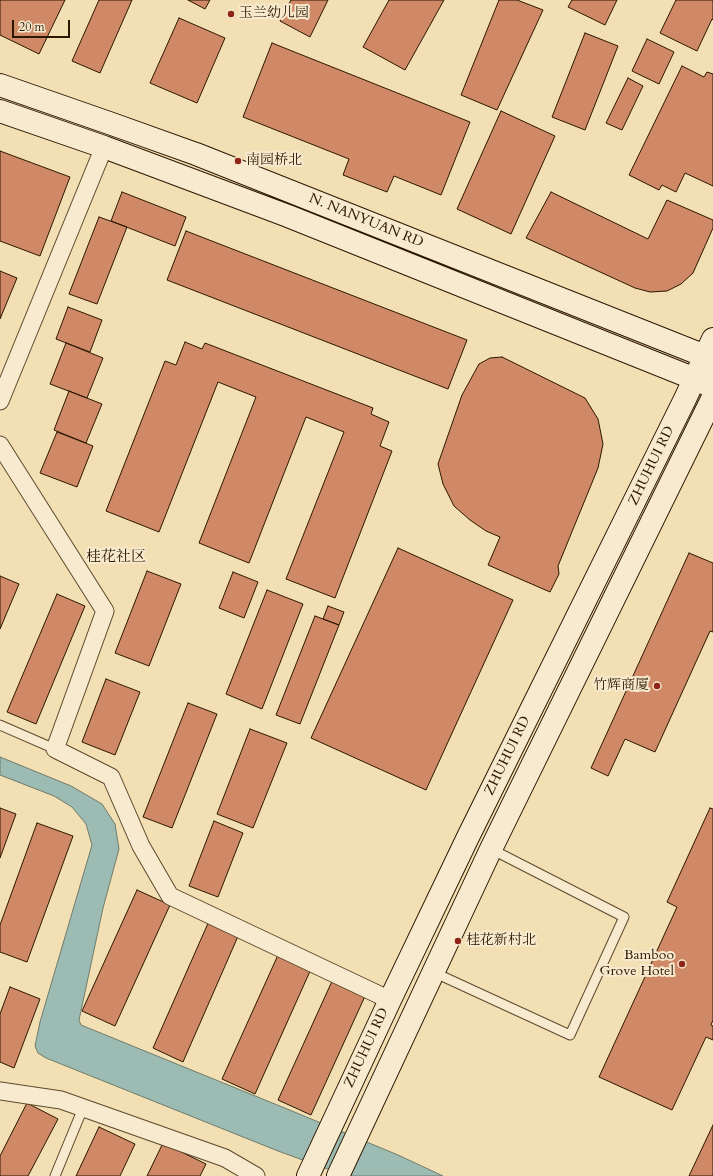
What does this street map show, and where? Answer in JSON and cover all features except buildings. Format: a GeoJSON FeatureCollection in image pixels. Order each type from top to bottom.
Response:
{"type":"FeatureCollection","features":[{"type":"Feature","properties":{"kind":"main road","name":"N. NANYUAN RD"},"geometry":{"type":"LineString","coordinates":[[0,85],[196,154],[709,347]]}},
{"type":"Feature","properties":{"kind":"main road","name":"N. NANYUAN RD"},"geometry":{"type":"LineString","coordinates":[[0,111],[104,147],[288,216],[707,382]]}},
{"type":"Feature","properties":{"kind":"main road","name":"ZHUHUI RD"},"geometry":{"type":"LineString","coordinates":[[308,1176],[468,837],[707,382],[709,347]]}},
{"type":"Feature","properties":{"kind":"main road","name":"ZHUHUI RD"},"geometry":{"type":"LineString","coordinates":[[338,1176],[491,849],[713,397]]}},
{"type":"Feature","properties":{"kind":"street"},"geometry":{"type":"LineString","coordinates":[[0,401],[104,147]]}},
{"type":"Feature","properties":{"kind":"street"},"geometry":{"type":"LineString","coordinates":[[0,445],[105,611],[55,749],[111,777],[140,846],[170,896],[390,1000]]}},
{"type":"Feature","properties":{"kind":"street"},"geometry":{"type":"LineString","coordinates":[[0,1091],[62,1100],[225,1158],[256,1176]]}},
{"type":"Feature","properties":{"kind":"lane"},"geometry":{"type":"LineString","coordinates":[[0,725],[55,749]]}},
{"type":"Feature","properties":{"kind":"lane"},"geometry":{"type":"LineString","coordinates":[[433,972],[570,1035],[624,917],[491,849]]}},
{"type":"Feature","properties":{"kind":"lane"},"geometry":{"type":"LineString","coordinates":[[55,1176],[83,1108]]}},
{"type":"Feature","properties":{"kind":"water"},"geometry":{"type":"Polygon","coordinates":[[[0,757],[71,786],[102,804],[115,824],[119,849],[103,908],[79,1020],[81,1025],[398,1155],[443,1176],[347,1176],[278,1151],[46,1058],[38,1053],[35,1046],[40,1022],[92,845],[86,824],[72,807],[54,796],[0,775],[0,757]]]}},
{"type":"Feature","properties":{"kind":"place","name":"玉兰幼儿园"},"geometry":{"type":"Point","coordinates":[231,14]}},
{"type":"Feature","properties":{"kind":"place","name":"南园桥北"},"geometry":{"type":"Point","coordinates":[238,161]}},
{"type":"Feature","properties":{"kind":"place","name":"竹辉商厦"},"geometry":{"type":"Point","coordinates":[657,686]}},
{"type":"Feature","properties":{"kind":"place","name":"桂花新村北"},"geometry":{"type":"Point","coordinates":[458,941]}},
{"type":"Feature","properties":{"kind":"place","name":"Bamboo Grove Hotel"},"geometry":{"type":"Point","coordinates":[682,964]}},
{"type":"Feature","properties":{"kind":"district","name":"桂花社区"},"geometry":{"type":"Point","coordinates":[116,558]}}]}
